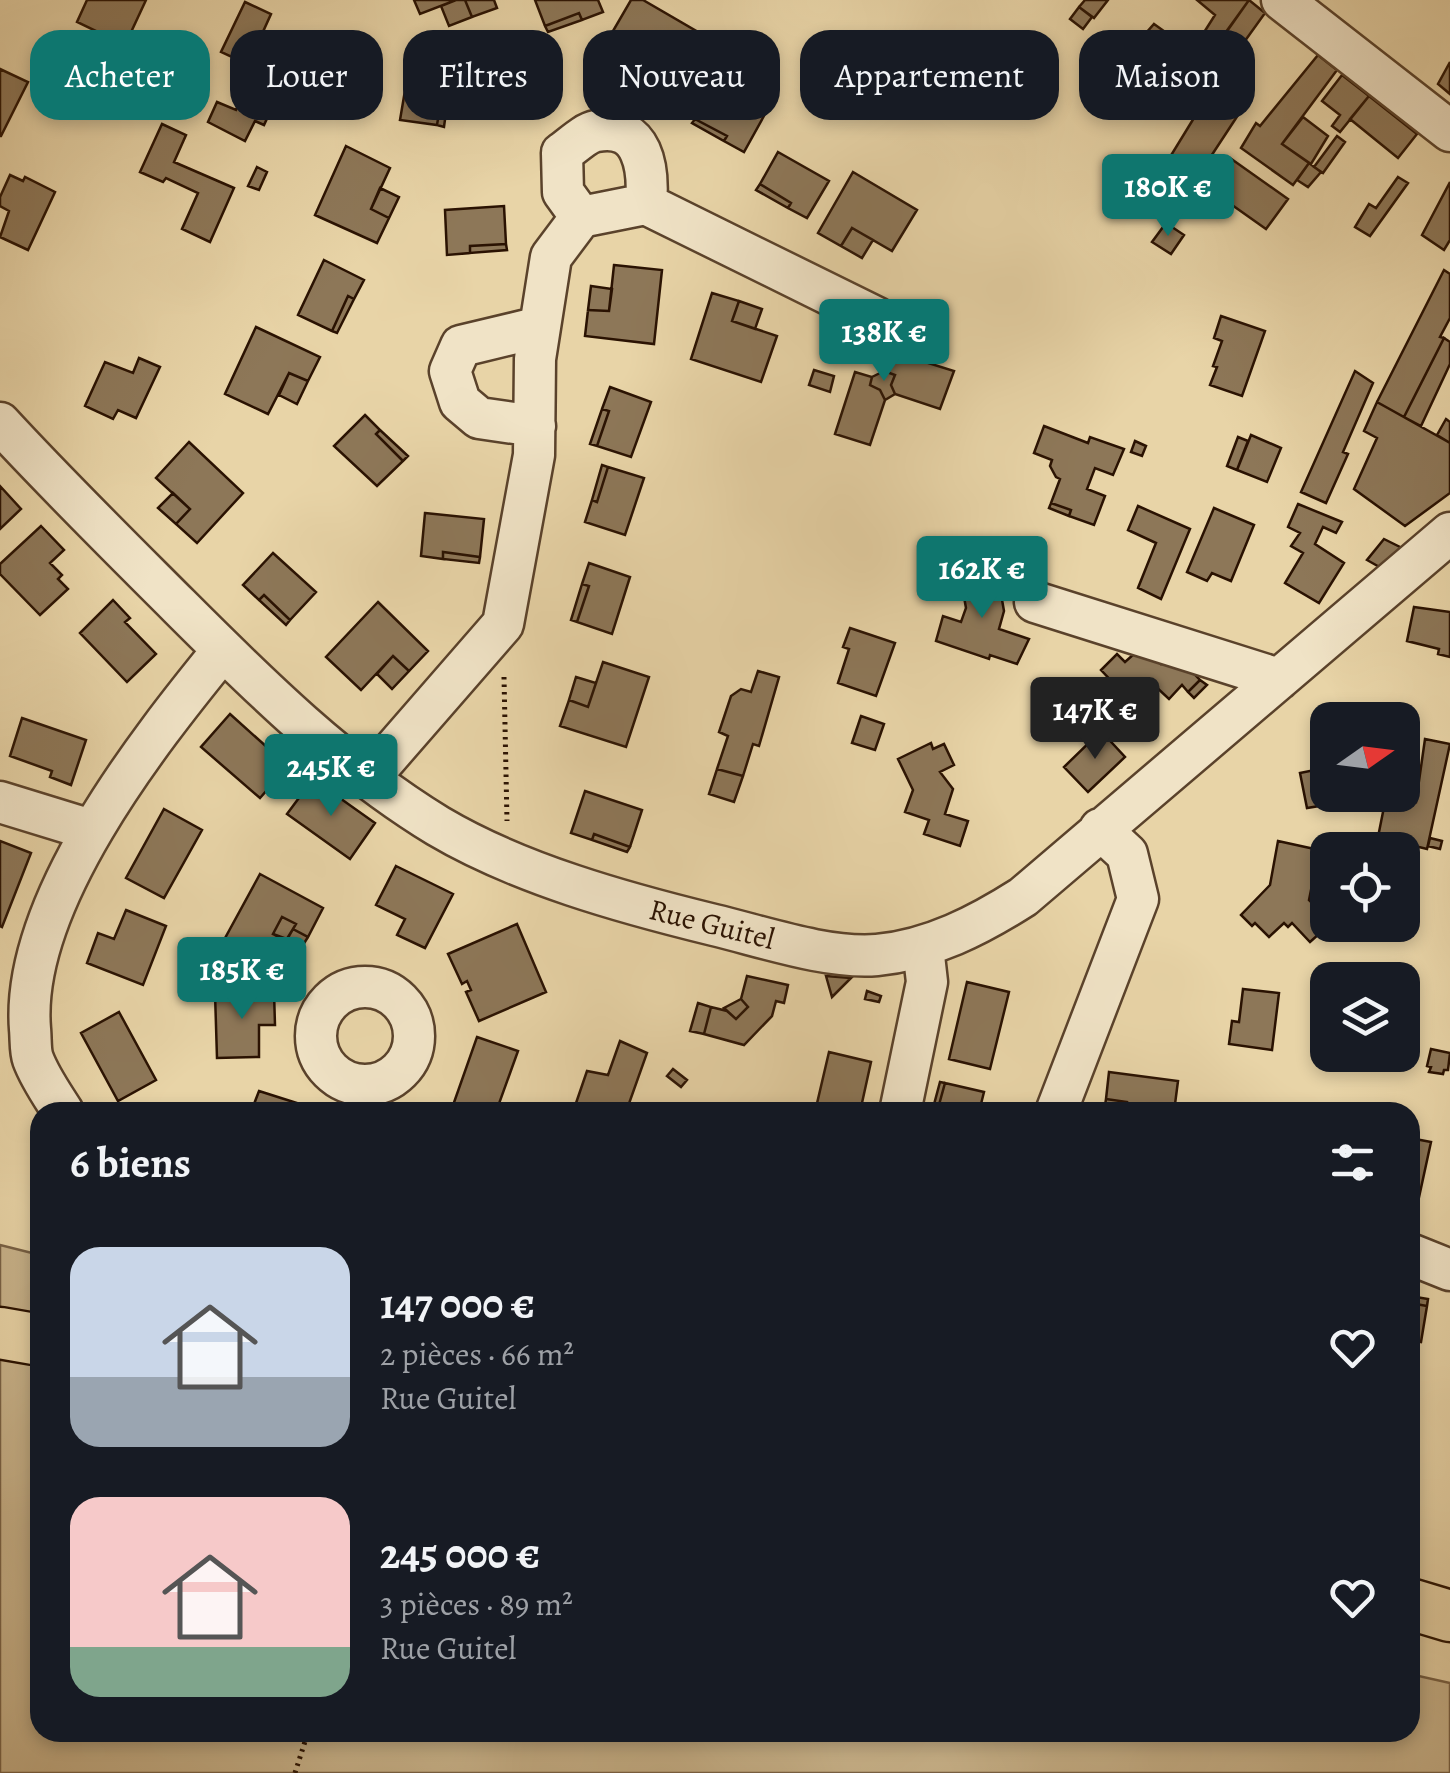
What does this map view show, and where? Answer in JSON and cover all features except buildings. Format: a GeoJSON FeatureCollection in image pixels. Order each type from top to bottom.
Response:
{"type":"FeatureCollection","features":[{"type":"Feature","properties":{"kind":"main road"},"geometry":{"type":"LineString","coordinates":[[0,1333],[30,1338]]}},
{"type":"Feature","properties":{"kind":"main road"},"geometry":{"type":"LineString","coordinates":[[1420,1607],[1450,1616]]}},
{"type":"Feature","properties":{"kind":"street"},"geometry":{"type":"LineString","coordinates":[[1282,0],[1450,131]]}},
{"type":"Feature","properties":{"kind":"street"},"geometry":{"type":"LineString","coordinates":[[581,217],[563,192],[562,153],[594,131],[620,132],[642,151],[649,176],[646,204]]}},
{"type":"Feature","properties":{"kind":"street"},"geometry":{"type":"LineString","coordinates":[[369,778],[503,624],[534,454],[535,359],[551,257],[581,217],[646,204],[876,318]]}},
{"type":"Feature","properties":{"kind":"street"},"geometry":{"type":"LineString","coordinates":[[535,426],[479,418],[460,402],[450,371],[461,346],[540,327]]}},
{"type":"Feature","properties":{"kind":"street","name":"Rue Guitel"},"geometry":{"type":"LineString","coordinates":[[0,423],[223,650],[301,723],[369,778],[440,827],[597,894],[812,948],[875,955],[924,947],[983,922],[1023,897],[1450,533]]}},
{"type":"Feature","properties":{"kind":"street"},"geometry":{"type":"LineString","coordinates":[[1034,602],[1279,679]]}},
{"type":"Feature","properties":{"kind":"street"},"geometry":{"type":"LineString","coordinates":[[57,1102],[32,1057],[29,1013],[34,966],[54,910],[91,830],[169,718],[223,650]]}},
{"type":"Feature","properties":{"kind":"street"},"geometry":{"type":"LineString","coordinates":[[0,802],[91,830]]}},
{"type":"Feature","properties":{"kind":"street"},"geometry":{"type":"LineString","coordinates":[[1060,1102],[1138,899],[1128,854],[1100,829]]}},
{"type":"Feature","properties":{"kind":"street"},"geometry":{"type":"LineString","coordinates":[[902,1102],[927,982],[924,947]]}},
{"type":"Feature","properties":{"kind":"street"},"geometry":{"type":"LineString","coordinates":[[1420,1258],[1450,1270]]}},
{"type":"Feature","properties":{"kind":"path"},"geometry":{"type":"LineString","coordinates":[[503,624],[508,859]]}},
{"type":"Feature","properties":{"kind":"path"},"geometry":{"type":"LineString","coordinates":[[294,1773],[305,1742]]}},
{"type":"Feature","properties":{"kind":"shaded area"},"geometry":{"type":"Polygon","coordinates":[[[0,1245],[30,1252],[30,1742],[1420,1742],[1420,1676],[1450,1683],[1450,1773],[0,1773],[0,1245]]]}}]}
